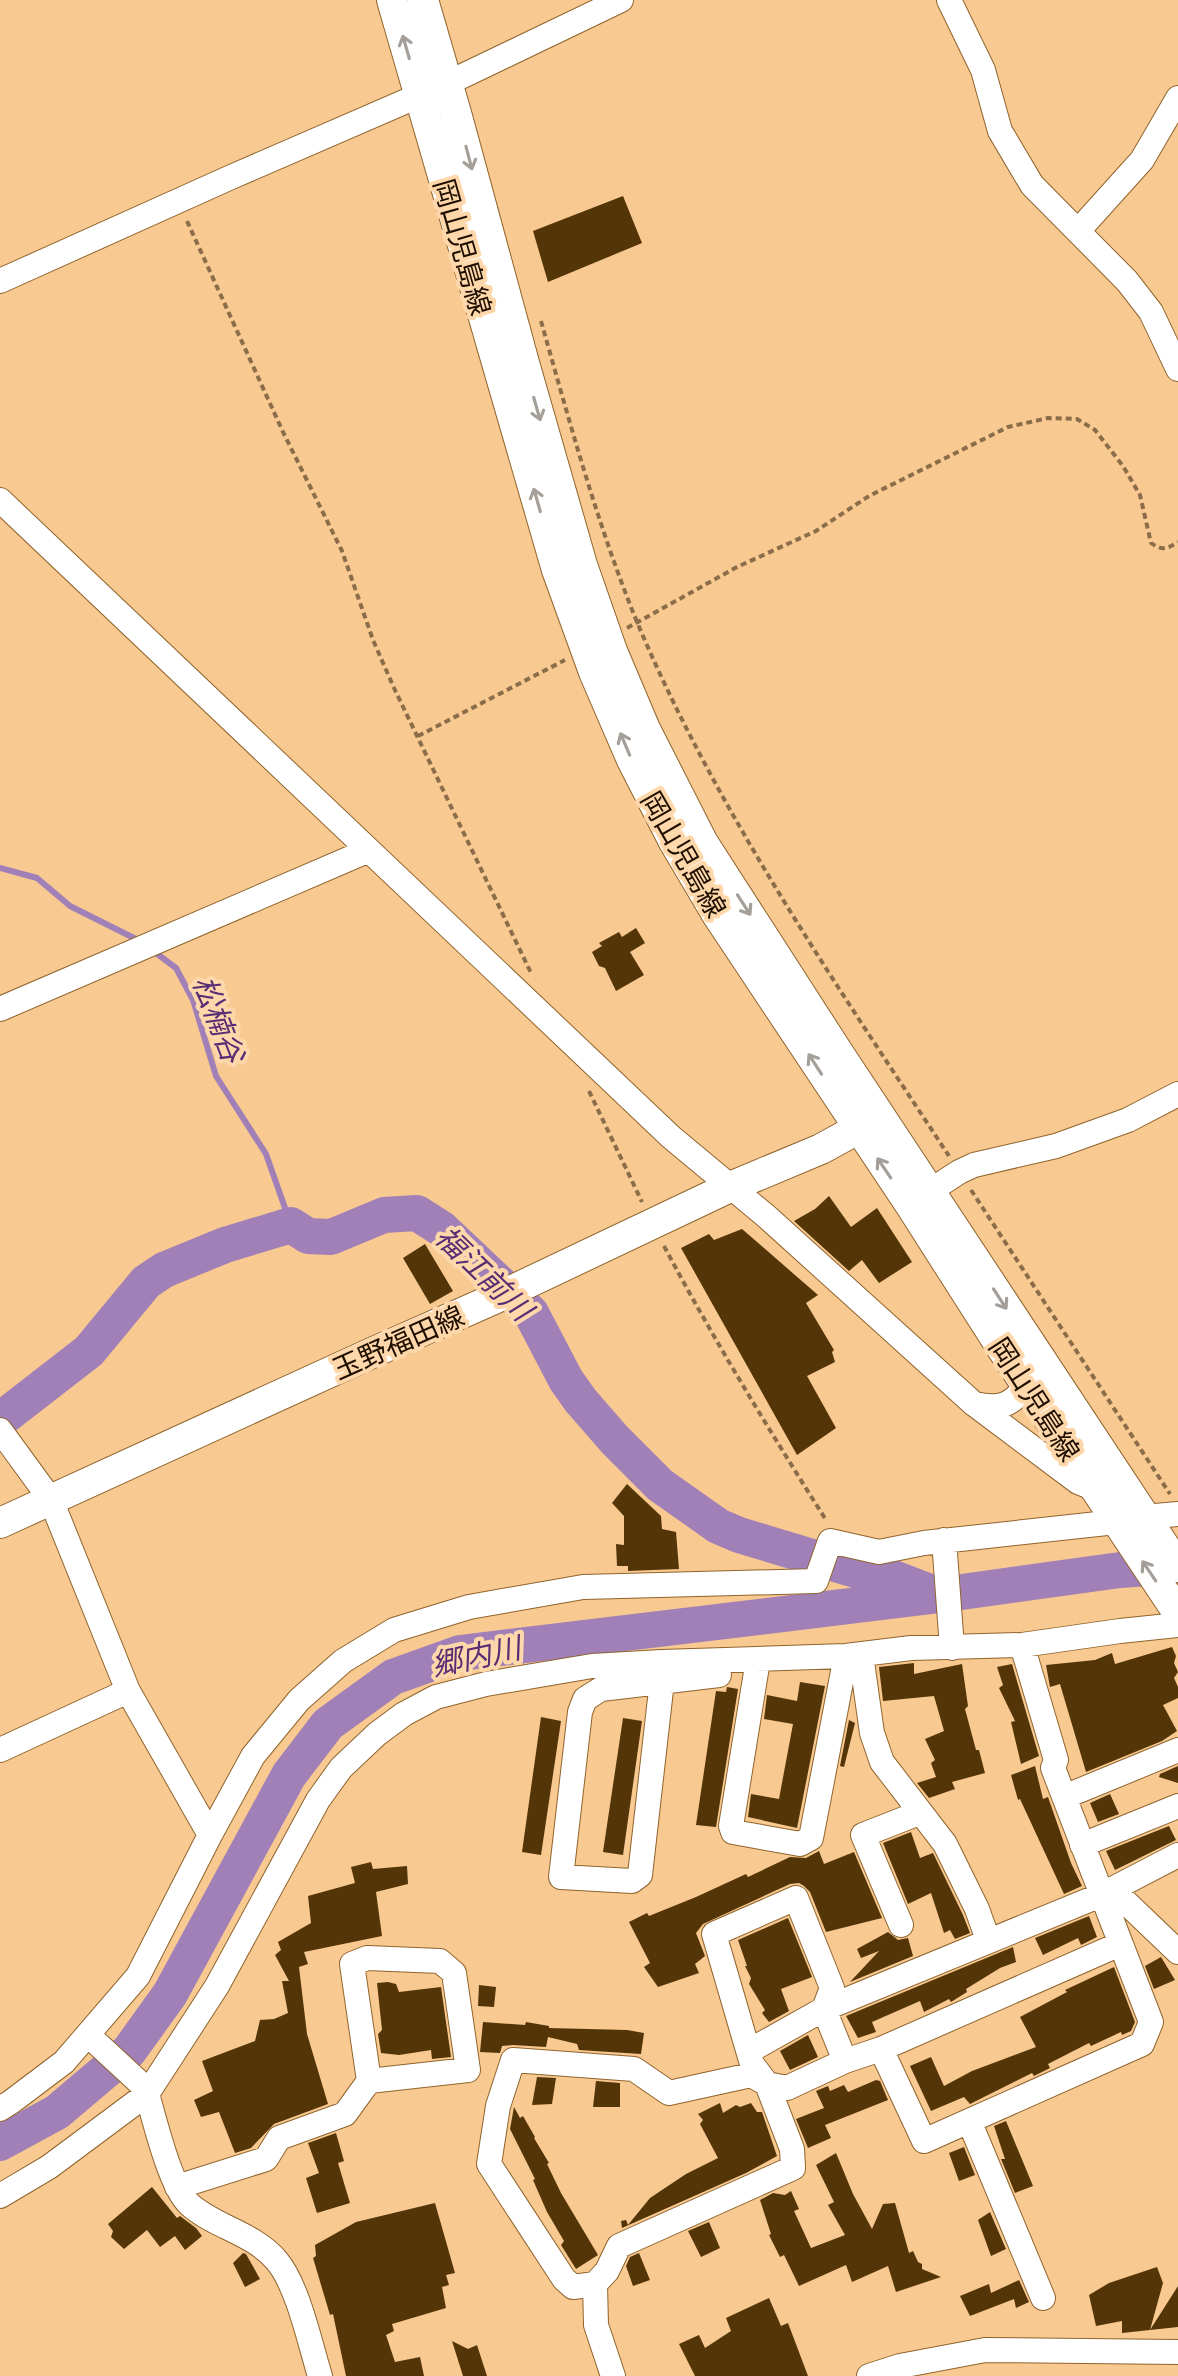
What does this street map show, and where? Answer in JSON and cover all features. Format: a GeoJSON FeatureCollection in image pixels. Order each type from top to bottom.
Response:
{"type":"FeatureCollection","features":[{"type":"Feature","properties":{"kind":"main road","name":"岡山児島線"},"geometry":{"type":"LineString","coordinates":[[392,0],[557,570],[645,729],[703,843],[870,1122],[1133,1524],[1178,1612]]}},
{"type":"Feature","properties":{"kind":"main road","name":"岡山児島線"},"geometry":{"type":"LineString","coordinates":[[423,0],[578,550],[597,645]]}},
{"type":"Feature","properties":{"kind":"main road","name":"岡山児島線"},"geometry":{"type":"LineString","coordinates":[[870,1122],[930,1191],[959,1259],[1026,1386],[1095,1489],[1178,1567]]}},
{"type":"Feature","properties":{"kind":"main road","name":"玉野福田線"},"geometry":{"type":"LineString","coordinates":[[0,1523],[508,1292],[650,1218],[821,1149],[870,1122]]}},
{"type":"Feature","properties":{"kind":"street"},"geometry":{"type":"LineString","coordinates":[[0,281],[448,83],[621,0]]}},
{"type":"Feature","properties":{"kind":"street"},"geometry":{"type":"LineString","coordinates":[[949,0],[983,70],[1000,131],[1032,185],[1127,281],[1151,312],[1178,369]]}},
{"type":"Feature","properties":{"kind":"street"},"geometry":{"type":"LineString","coordinates":[[1078,231],[1142,160],[1178,98]]}},
{"type":"Feature","properties":{"kind":"street"},"geometry":{"type":"LineString","coordinates":[[0,500],[671,1137],[766,1216],[974,1404],[1078,1482],[1095,1489]]}},
{"type":"Feature","properties":{"kind":"street"},"geometry":{"type":"LineString","coordinates":[[0,1009],[367,851]]}},
{"type":"Feature","properties":{"kind":"street"},"geometry":{"type":"LineString","coordinates":[[930,1191],[974,1165],[1056,1146],[1128,1120],[1178,1094]]}},
{"type":"Feature","properties":{"kind":"street"},"geometry":{"type":"LineString","coordinates":[[974,1404],[1001,1406],[1012,1402],[1026,1386]]}},
{"type":"Feature","properties":{"kind":"street"},"geometry":{"type":"LineString","coordinates":[[0,1430],[51,1500],[128,1691],[210,1835]]}},
{"type":"Feature","properties":{"kind":"street"},"geometry":{"type":"LineString","coordinates":[[0,2109],[64,2062],[90,2037],[138,1976],[253,1756],[299,1700],[343,1661],[394,1630],[469,1607],[583,1587],[816,1581],[830,1554],[879,1552],[1133,1524],[1174,1504]]}},
{"type":"Feature","properties":{"kind":"street"},"geometry":{"type":"LineString","coordinates":[[944,1544],[952,1643]]}},
{"type":"Feature","properties":{"kind":"street"},"geometry":{"type":"LineString","coordinates":[[0,2196],[49,2167],[144,2089],[217,1986],[318,1800],[341,1768],[377,1734],[404,1714],[436,1697],[486,1684],[592,1666],[662,1671],[757,1666],[850,1659],[952,1643],[1022,1645],[1178,1625]]}},
{"type":"Feature","properties":{"kind":"street"},"geometry":{"type":"LineString","coordinates":[[881,2049],[924,2141],[1142,2044],[1151,2022],[1120,1944],[1107,1892],[1082,1845],[1053,1768],[1056,1760],[1022,1645]]}},
{"type":"Feature","properties":{"kind":"street"},"geometry":{"type":"LineString","coordinates":[[757,1666],[731,1826],[733,1832],[800,1844],[811,1838],[850,1659]]}},
{"type":"Feature","properties":{"kind":"street"},"geometry":{"type":"LineString","coordinates":[[850,1659],[882,1762],[945,1844],[977,1909],[988,1940]]}},
{"type":"Feature","properties":{"kind":"street"},"geometry":{"type":"LineString","coordinates":[[662,1671],[640,1875],[632,1881],[561,1877],[580,1712],[585,1699],[601,1689],[662,1671]]}},
{"type":"Feature","properties":{"kind":"street"},"geometry":{"type":"LineString","coordinates":[[0,1750],[128,1691]]}},
{"type":"Feature","properties":{"kind":"street"},"geometry":{"type":"LineString","coordinates":[[1064,1797],[1178,1750]]}},
{"type":"Feature","properties":{"kind":"street"},"geometry":{"type":"LineString","coordinates":[[1082,1845],[1178,1806]]}},
{"type":"Feature","properties":{"kind":"street"},"geometry":{"type":"LineString","coordinates":[[901,1925],[863,1835],[919,1813]]}},
{"type":"Feature","properties":{"kind":"street"},"geometry":{"type":"LineString","coordinates":[[749,2051],[824,2009],[1107,1892],[1178,1855]]}},
{"type":"Feature","properties":{"kind":"street"},"geometry":{"type":"LineString","coordinates":[[1107,1892],[1178,1952]]}},
{"type":"Feature","properties":{"kind":"street"},"geometry":{"type":"LineString","coordinates":[[845,2061],[824,2009],[832,1988],[796,1898],[714,1934],[752,2064],[767,2084],[792,2149],[793,2168],[619,2246],[607,2271],[595,2284],[573,2287],[564,2279],[489,2164],[498,2106],[513,2060],[634,2069],[669,2093],[751,2075],[767,2084],[787,2088],[1120,1944]]}},
{"type":"Feature","properties":{"kind":"street"},"geometry":{"type":"LineString","coordinates":[[177,2187],[266,2159],[279,2138],[345,2114],[369,2081],[352,1964],[367,1958],[440,1961],[454,1973],[468,2070],[369,2081]]}},
{"type":"Feature","properties":{"kind":"street"},"geometry":{"type":"LineString","coordinates":[[90,2037],[144,2089],[177,2187],[188,2203],[260,2245],[276,2259],[287,2276],[320,2376]]}},
{"type":"Feature","properties":{"kind":"street"},"geometry":{"type":"LineString","coordinates":[[970,2123],[1043,2298]]}},
{"type":"Feature","properties":{"kind":"street"},"geometry":{"type":"LineString","coordinates":[[595,2284],[596,2325],[613,2376]]}},
{"type":"Feature","properties":{"kind":"street"},"geometry":{"type":"LineString","coordinates":[[869,2376],[900,2366],[985,2350],[1178,2352]]}},
{"type":"Feature","properties":{"kind":"path"},"geometry":{"type":"LineString","coordinates":[[178,200],[283,432],[342,551],[373,640],[533,977]]}},
{"type":"Feature","properties":{"kind":"path"},"geometry":{"type":"LineString","coordinates":[[538,312],[610,548],[638,622],[692,739],[749,844],[1174,1504]]}},
{"type":"Feature","properties":{"kind":"path"},"geometry":{"type":"LineString","coordinates":[[418,736],[597,645],[737,567],[816,531],[869,496],[1008,427],[1048,418],[1077,419],[1095,430],[1123,466],[1140,495],[1151,543],[1166,549],[1178,542]]}},
{"type":"Feature","properties":{"kind":"path"},"geometry":{"type":"LineString","coordinates":[[586,1085],[650,1218],[706,1324],[757,1411],[830,1554]]}},
{"type":"Feature","properties":{"kind":"building"},"geometry":{"type":"Polygon","coordinates":[[[623,196],[642,243],[548,282],[533,231],[623,196]]]}},
{"type":"Feature","properties":{"kind":"building"},"geometry":{"type":"Polygon","coordinates":[[[636,928],[645,943],[630,952],[644,975],[616,991],[605,968],[599,966],[592,952],[602,946],[599,943],[619,932],[622,937],[636,928]]]}},
{"type":"Feature","properties":{"kind":"building"},"geometry":{"type":"Polygon","coordinates":[[[829,1196],[851,1227],[877,1208],[912,1262],[879,1283],[862,1260],[849,1271],[794,1221],[815,1209],[829,1196]]]}},
{"type":"Feature","properties":{"kind":"building"},"geometry":{"type":"Polygon","coordinates":[[[742,1229],[818,1295],[806,1303],[834,1350],[835,1362],[807,1376],[836,1428],[797,1455],[681,1248],[709,1234],[714,1240],[742,1229]]]}},
{"type":"Feature","properties":{"kind":"building"},"geometry":{"type":"Polygon","coordinates":[[[425,1244],[453,1291],[430,1304],[403,1258],[425,1244]]]}},
{"type":"Feature","properties":{"kind":"building"},"geometry":{"type":"Polygon","coordinates":[[[627,1484],[661,1516],[662,1529],[676,1532],[679,1569],[628,1571],[628,1566],[617,1566],[616,1544],[624,1545],[624,1516],[612,1503],[627,1484]]]}},
{"type":"Feature","properties":{"kind":"building"},"geometry":{"type":"Polygon","coordinates":[[[1172,1647],[1178,1672],[1174,1678],[1178,1698],[1163,1705],[1177,1731],[1162,1741],[1086,1772],[1060,1684],[1050,1687],[1046,1665],[1095,1660],[1112,1653],[1115,1664],[1172,1647]]]}},
{"type":"Feature","properties":{"kind":"building"},"geometry":{"type":"Polygon","coordinates":[[[914,1663],[914,1674],[962,1664],[968,1706],[965,1709],[985,1773],[952,1782],[955,1789],[929,1798],[917,1783],[936,1777],[931,1763],[935,1760],[925,1739],[944,1731],[934,1696],[883,1701],[879,1667],[914,1663]]]}},
{"type":"Feature","properties":{"kind":"building"},"geometry":{"type":"Polygon","coordinates":[[[1012,1664],[1039,1756],[1021,1764],[1011,1722],[1015,1721],[999,1688],[1003,1685],[997,1667],[1012,1664]]]}},
{"type":"Feature","properties":{"kind":"building"},"geometry":{"type":"Polygon","coordinates":[[[800,1682],[825,1686],[797,1828],[748,1817],[751,1794],[779,1799],[793,1724],[764,1719],[767,1695],[797,1701],[800,1682]]]}},
{"type":"Feature","properties":{"kind":"building"},"geometry":{"type":"Polygon","coordinates":[[[727,1687],[738,1689],[716,1827],[696,1825],[716,1691],[726,1692],[727,1687]]]}},
{"type":"Feature","properties":{"kind":"building"},"geometry":{"type":"Polygon","coordinates":[[[541,1717],[561,1721],[541,1855],[522,1852],[541,1717]]]}},
{"type":"Feature","properties":{"kind":"building"},"geometry":{"type":"Polygon","coordinates":[[[623,1718],[642,1721],[623,1855],[603,1852],[623,1718]]]}},
{"type":"Feature","properties":{"kind":"building"},"geometry":{"type":"Polygon","coordinates":[[[849,1720],[855,1723],[844,1767],[840,1766],[849,1720]]]}},
{"type":"Feature","properties":{"kind":"building"},"geometry":{"type":"Polygon","coordinates":[[[1035,1766],[1043,1799],[1048,1797],[1082,1886],[1064,1894],[1018,1800],[1011,1775],[1035,1766]]]}},
{"type":"Feature","properties":{"kind":"building"},"geometry":{"type":"Polygon","coordinates":[[[1178,1766],[1178,1783],[1159,1777],[1160,1774],[1178,1766]]]}},
{"type":"Feature","properties":{"kind":"building"},"geometry":{"type":"Polygon","coordinates":[[[1110,1794],[1119,1814],[1098,1822],[1090,1803],[1110,1794]]]}},
{"type":"Feature","properties":{"kind":"building"},"geometry":{"type":"Polygon","coordinates":[[[1169,1826],[1176,1840],[1115,1870],[1106,1851],[1169,1826]]]}},
{"type":"Feature","properties":{"kind":"building"},"geometry":{"type":"Polygon","coordinates":[[[911,1832],[920,1858],[933,1853],[970,1933],[955,1939],[950,1930],[944,1933],[931,1893],[908,1904],[883,1843],[911,1832]]]}},
{"type":"Feature","properties":{"kind":"building"},"geometry":{"type":"Polygon","coordinates":[[[819,1851],[824,1864],[854,1852],[882,1918],[826,1932],[810,1892],[799,1883],[790,1884],[703,1924],[696,1933],[705,1956],[695,1964],[699,1973],[658,1987],[644,1967],[650,1963],[629,1922],[746,1874],[748,1877],[790,1857],[806,1858],[819,1851]]]}},
{"type":"Feature","properties":{"kind":"building"},"geometry":{"type":"Polygon","coordinates":[[[371,1862],[373,1869],[407,1866],[408,1884],[376,1892],[382,1936],[304,1952],[308,1964],[299,1967],[307,2034],[328,2104],[274,2124],[251,2148],[235,2153],[219,2112],[201,2117],[194,2100],[213,2091],[202,2061],[255,2041],[260,2020],[274,2019],[288,2013],[282,1981],[289,1981],[275,1955],[281,1950],[278,1942],[311,1923],[308,1896],[355,1883],[351,1867],[371,1862]]]}},
{"type":"Feature","properties":{"kind":"building"},"geometry":{"type":"Polygon","coordinates":[[[1089,1916],[1097,1937],[1081,1945],[1078,1938],[1043,1955],[1035,1938],[1089,1916]]]}},
{"type":"Feature","properties":{"kind":"building"},"geometry":{"type":"Polygon","coordinates":[[[788,1918],[812,1977],[781,1989],[789,2011],[769,2022],[749,1984],[751,1978],[738,1940],[788,1918]]]}},
{"type":"Feature","properties":{"kind":"building"},"geometry":{"type":"Polygon","coordinates":[[[888,1932],[898,1940],[908,1938],[913,1956],[850,1982],[879,1951],[861,1958],[857,1949],[888,1932]]]}},
{"type":"Feature","properties":{"kind":"building"},"geometry":{"type":"Polygon","coordinates":[[[1013,1947],[1016,1962],[1000,1968],[951,2002],[949,1999],[924,2012],[920,2001],[872,2022],[876,2032],[858,2038],[846,2016],[1013,1947]]]}},
{"type":"Feature","properties":{"kind":"building"},"geometry":{"type":"Polygon","coordinates":[[[1161,1957],[1175,1980],[1154,1989],[1145,1966],[1161,1957]]]}},
{"type":"Feature","properties":{"kind":"building"},"geometry":{"type":"Polygon","coordinates":[[[1114,1967],[1135,2022],[1131,2031],[1122,2035],[1121,2032],[1091,2046],[1089,2043],[1048,2064],[1050,2068],[1034,2076],[1032,2073],[970,2104],[964,2097],[931,2111],[910,2066],[931,2057],[944,2086],[972,2071],[1036,2047],[1020,2017],[1067,1992],[1065,1990],[1114,1967]]]}},
{"type":"Feature","properties":{"kind":"building"},"geometry":{"type":"Polygon","coordinates":[[[377,1983],[396,1984],[399,1992],[441,1987],[451,2057],[432,2059],[431,2050],[399,2055],[381,2053],[377,1983]]]}},
{"type":"Feature","properties":{"kind":"building"},"geometry":{"type":"Polygon","coordinates":[[[479,1985],[496,1987],[494,2007],[478,2006],[479,1985]]]}},
{"type":"Feature","properties":{"kind":"building"},"geometry":{"type":"Polygon","coordinates":[[[483,2022],[525,2025],[526,2022],[549,2028],[644,2033],[641,2054],[579,2050],[577,2044],[548,2037],[546,2047],[513,2045],[502,2046],[500,2053],[480,2052],[483,2022]]]}},
{"type":"Feature","properties":{"kind":"building"},"geometry":{"type":"Polygon","coordinates":[[[808,2035],[818,2057],[790,2070],[780,2051],[808,2035]]]}},
{"type":"Feature","properties":{"kind":"building"},"geometry":{"type":"Polygon","coordinates":[[[537,2077],[556,2078],[552,2104],[532,2105],[537,2077]]]}},
{"type":"Feature","properties":{"kind":"building"},"geometry":{"type":"Polygon","coordinates":[[[596,2081],[620,2083],[620,2107],[593,2107],[596,2081]]]}},
{"type":"Feature","properties":{"kind":"building"},"geometry":{"type":"Polygon","coordinates":[[[880,2081],[888,2100],[825,2125],[831,2138],[808,2148],[796,2119],[824,2108],[816,2091],[828,2086],[830,2091],[844,2085],[848,2092],[880,2081]]]}},
{"type":"Feature","properties":{"kind":"building"},"geometry":{"type":"Polygon","coordinates":[[[720,2103],[723,2113],[736,2105],[740,2107],[751,2103],[757,2112],[762,2112],[777,2156],[622,2228],[621,2221],[626,2220],[628,2225],[650,2198],[686,2174],[718,2158],[698,2114],[720,2103]]]}},
{"type":"Feature","properties":{"kind":"building"},"geometry":{"type":"Polygon","coordinates":[[[514,2107],[535,2137],[561,2193],[598,2255],[576,2269],[561,2245],[564,2241],[547,2212],[535,2179],[510,2129],[514,2107]]]}},
{"type":"Feature","properties":{"kind":"building"},"geometry":{"type":"Polygon","coordinates":[[[1006,2121],[1033,2186],[1015,2193],[1001,2159],[1005,2159],[994,2126],[1006,2121]]]}},
{"type":"Feature","properties":{"kind":"building"},"geometry":{"type":"Polygon","coordinates":[[[336,2133],[344,2161],[338,2163],[350,2203],[317,2213],[306,2178],[319,2173],[308,2143],[336,2133]]]}},
{"type":"Feature","properties":{"kind":"building"},"geometry":{"type":"Polygon","coordinates":[[[964,2147],[975,2175],[959,2181],[949,2153],[964,2147]]]}},
{"type":"Feature","properties":{"kind":"building"},"geometry":{"type":"Polygon","coordinates":[[[836,2153],[872,2229],[883,2204],[895,2203],[909,2253],[913,2251],[922,2269],[941,2277],[896,2292],[888,2266],[852,2282],[846,2265],[799,2286],[784,2255],[780,2257],[769,2235],[760,2200],[773,2193],[785,2195],[791,2191],[799,2209],[794,2211],[811,2248],[845,2235],[828,2205],[834,2202],[816,2165],[836,2153]]]}},
{"type":"Feature","properties":{"kind":"building"},"geometry":{"type":"Polygon","coordinates":[[[152,2187],[177,2218],[180,2216],[202,2236],[185,2250],[175,2236],[160,2247],[147,2230],[124,2249],[111,2237],[113,2231],[108,2224],[152,2187]]]}},
{"type":"Feature","properties":{"kind":"building"},"geometry":{"type":"Polygon","coordinates":[[[435,2203],[455,2273],[446,2275],[449,2285],[442,2287],[446,2308],[392,2324],[394,2331],[386,2335],[395,2362],[420,2357],[424,2376],[346,2376],[333,2314],[330,2315],[313,2258],[316,2256],[315,2245],[356,2222],[435,2203]]]}},
{"type":"Feature","properties":{"kind":"building"},"geometry":{"type":"Polygon","coordinates":[[[990,2212],[1006,2249],[991,2256],[978,2220],[990,2212]]]}},
{"type":"Feature","properties":{"kind":"building"},"geometry":{"type":"Polygon","coordinates":[[[709,2222],[720,2248],[701,2257],[688,2231],[709,2222]]]}},
{"type":"Feature","properties":{"kind":"building"},"geometry":{"type":"Polygon","coordinates":[[[243,2253],[260,2279],[245,2287],[233,2263],[243,2253]]]}},
{"type":"Feature","properties":{"kind":"building"},"geometry":{"type":"Polygon","coordinates":[[[639,2253],[650,2280],[633,2286],[626,2266],[630,2257],[639,2253]]]}},
{"type":"Feature","properties":{"kind":"building"},"geometry":{"type":"Polygon","coordinates":[[[1157,2267],[1163,2283],[1150,2330],[1122,2333],[1122,2321],[1096,2326],[1089,2295],[1109,2283],[1157,2267]]]}},
{"type":"Feature","properties":{"kind":"building"},"geometry":{"type":"Polygon","coordinates":[[[1019,2280],[1029,2302],[1016,2308],[1014,2299],[970,2316],[960,2296],[989,2284],[991,2293],[1019,2280]]]}},
{"type":"Feature","properties":{"kind":"building"},"geometry":{"type":"Polygon","coordinates":[[[1178,2286],[1178,2327],[1150,2330],[1178,2286]]]}},
{"type":"Feature","properties":{"kind":"building"},"geometry":{"type":"Polygon","coordinates":[[[769,2298],[781,2326],[788,2323],[808,2376],[695,2376],[679,2344],[699,2335],[705,2348],[731,2331],[726,2318],[769,2298]]]}},
{"type":"Feature","properties":{"kind":"building"},"geometry":{"type":"Polygon","coordinates":[[[452,2341],[468,2349],[477,2345],[487,2376],[463,2376],[452,2341]]]}},
{"type":"Feature","properties":{"kind":"waterway","name":"松楠谷"},"geometry":{"type":"LineString","coordinates":[[0,868],[37,878],[70,906],[140,941]]}},
{"type":"Feature","properties":{"kind":"waterway","name":"松楠谷"},"geometry":{"type":"LineString","coordinates":[[152,950],[176,968],[193,1000],[216,1076],[266,1154],[291,1225]]}},
{"type":"Feature","properties":{"kind":"waterway","name":"福江前川"},"geometry":{"type":"LineString","coordinates":[[0,1420],[89,1351],[146,1282],[164,1270],[225,1245],[291,1225],[308,1236],[331,1237],[384,1215],[417,1213],[442,1229],[531,1313],[566,1380],[581,1401],[660,1485],[718,1526],[739,1535],[872,1575],[891,1577],[930,1592]]}},
{"type":"Feature","properties":{"kind":"waterway","name":"郷内川"},"geometry":{"type":"LineString","coordinates":[[0,2143],[57,2112],[129,2051],[170,1994],[289,1775],[328,1724],[393,1677],[460,1653],[1120,1570],[1178,1566]]}}]}
